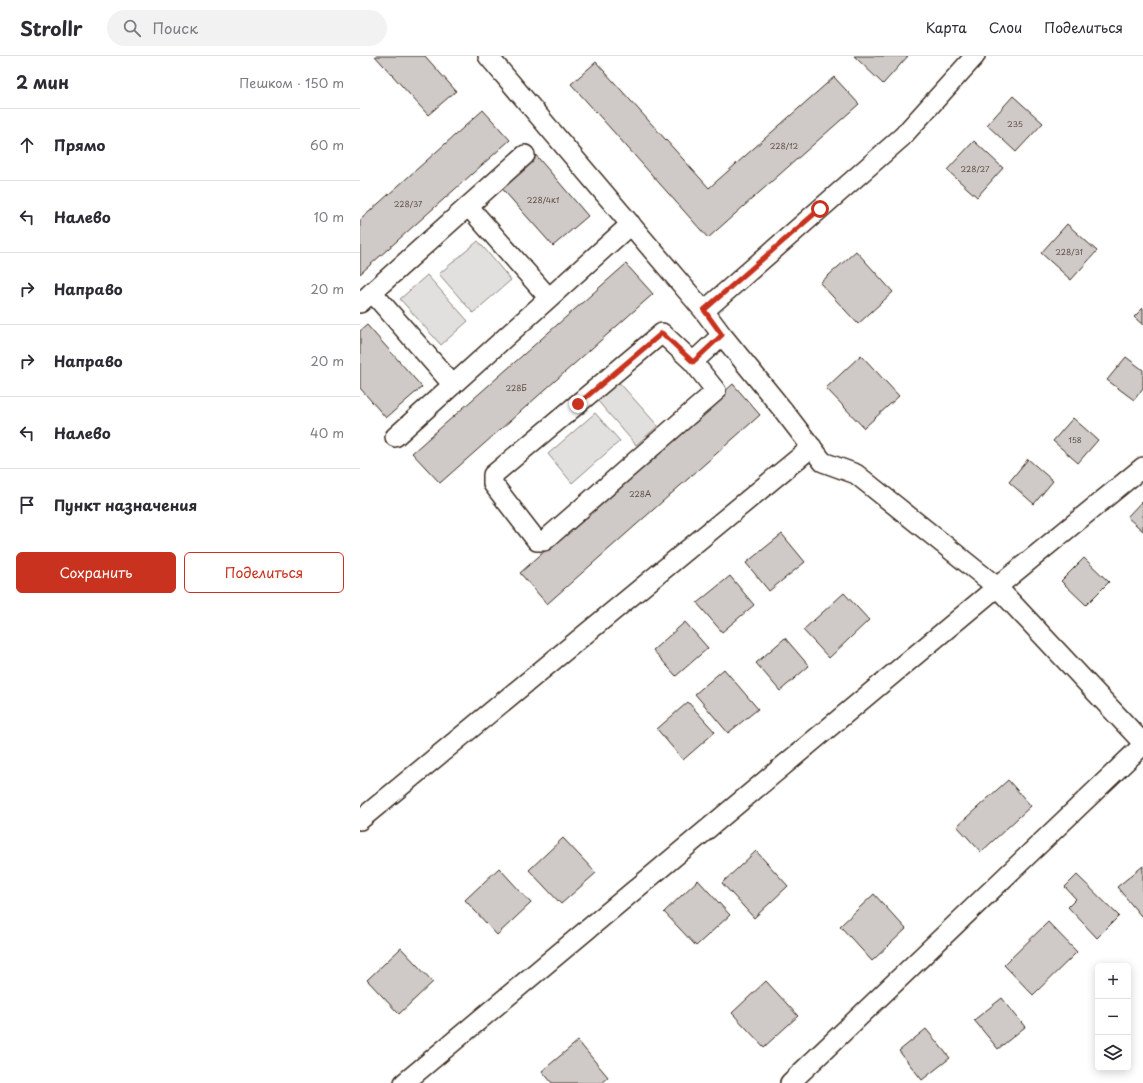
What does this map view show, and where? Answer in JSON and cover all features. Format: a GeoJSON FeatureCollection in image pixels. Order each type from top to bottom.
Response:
{"type":"FeatureCollection","features":[{"type":"Feature","properties":{"kind":"street"},"geometry":{"type":"LineString","coordinates":[[488,56],[704,310],[722,335],[824,462],[856,474],[996,587],[1143,744],[790,1083]]}},
{"type":"Feature","properties":{"kind":"street"},"geometry":{"type":"LineString","coordinates":[[704,310],[902,137],[975,56]]}},
{"type":"Feature","properties":{"kind":"street"},"geometry":{"type":"LineString","coordinates":[[452,385],[366,297],[525,154]]}},
{"type":"Feature","properties":{"kind":"street"},"geometry":{"type":"LineString","coordinates":[[468,206],[548,298]]}},
{"type":"Feature","properties":{"kind":"street"},"geometry":{"type":"LineString","coordinates":[[395,437],[631,224]]}},
{"type":"Feature","properties":{"kind":"street"},"geometry":{"type":"LineString","coordinates":[[662,333],[693,362],[716,390],[544,541],[537,541],[493,484],[494,475],[662,333]]}},
{"type":"Feature","properties":{"kind":"street"},"geometry":{"type":"LineString","coordinates":[[693,362],[722,335]]}},
{"type":"Feature","properties":{"kind":"street"},"geometry":{"type":"LineString","coordinates":[[360,820],[812,447]]}},
{"type":"Feature","properties":{"kind":"street"},"geometry":{"type":"LineString","coordinates":[[404,1083],[996,587],[1143,467]]}},
{"type":"Feature","properties":{"kind":"shaded area"},"geometry":{"type":"Polygon","coordinates":[[[478,241],[511,280],[473,313],[439,274],[478,241]]]}},
{"type":"Feature","properties":{"kind":"shaded area"},"geometry":{"type":"Polygon","coordinates":[[[427,275],[468,321],[441,345],[400,299],[427,275]]]}},
{"type":"Feature","properties":{"kind":"shaded area"},"geometry":{"type":"Polygon","coordinates":[[[617,380],[658,426],[636,445],[596,399],[617,380]]]}},
{"type":"Feature","properties":{"kind":"shaded area"},"geometry":{"type":"Polygon","coordinates":[[[595,413],[620,441],[572,483],[548,454],[595,413]]]}},
{"type":"Feature","properties":{"kind":"building"},"geometry":{"type":"Polygon","coordinates":[[[375,56],[425,56],[456,91],[428,115],[375,56]]]}},
{"type":"Feature","properties":{"kind":"building"},"geometry":{"type":"Polygon","coordinates":[[[854,56],[908,56],[883,84],[854,56]]]}},
{"type":"Feature","properties":{"kind":"building"},"geometry":{"type":"Polygon","coordinates":[[[596,62],[709,188],[834,77],[859,104],[708,238],[571,84],[596,62]]]}},
{"type":"Feature","properties":{"kind":"building"},"geometry":{"type":"Polygon","coordinates":[[[1013,96],[1043,123],[1016,152],[987,125],[1013,96]]]}},
{"type":"Feature","properties":{"kind":"building"},"geometry":{"type":"Polygon","coordinates":[[[483,110],[510,140],[360,274],[360,220],[483,110]]]}},
{"type":"Feature","properties":{"kind":"building"},"geometry":{"type":"Polygon","coordinates":[[[974,141],[1003,168],[977,197],[947,170],[974,141]]]}},
{"type":"Feature","properties":{"kind":"building"},"geometry":{"type":"Polygon","coordinates":[[[534,153],[588,216],[553,246],[498,184],[534,153]]]}},
{"type":"Feature","properties":{"kind":"building"},"geometry":{"type":"Polygon","coordinates":[[[1067,224],[1097,251],[1071,280],[1041,253],[1067,224]]]}},
{"type":"Feature","properties":{"kind":"building"},"geometry":{"type":"Polygon","coordinates":[[[856,251],[893,292],[858,324],[820,283],[856,251]]]}},
{"type":"Feature","properties":{"kind":"building"},"geometry":{"type":"Polygon","coordinates":[[[626,264],[653,294],[440,483],[412,453],[626,264]]]}},
{"type":"Feature","properties":{"kind":"building"},"geometry":{"type":"Polygon","coordinates":[[[1143,308],[1143,325],[1134,317],[1143,308]]]}},
{"type":"Feature","properties":{"kind":"building"},"geometry":{"type":"Polygon","coordinates":[[[367,325],[422,387],[386,418],[360,388],[360,331],[367,325]]]}},
{"type":"Feature","properties":{"kind":"building"},"geometry":{"type":"Polygon","coordinates":[[[861,355],[899,396],[864,428],[826,388],[861,355]]]}},
{"type":"Feature","properties":{"kind":"building"},"geometry":{"type":"Polygon","coordinates":[[[1126,357],[1143,370],[1143,388],[1134,400],[1107,380],[1126,357]]]}},
{"type":"Feature","properties":{"kind":"building"},"geometry":{"type":"Polygon","coordinates":[[[733,384],[760,415],[547,604],[520,573],[733,384]]]}},
{"type":"Feature","properties":{"kind":"building"},"geometry":{"type":"Polygon","coordinates":[[[1073,418],[1098,440],[1078,463],[1053,441],[1073,418]]]}},
{"type":"Feature","properties":{"kind":"building"},"geometry":{"type":"Polygon","coordinates":[[[1028,459],[1053,481],[1034,504],[1009,482],[1028,459]]]}},
{"type":"Feature","properties":{"kind":"building"},"geometry":{"type":"Polygon","coordinates":[[[1143,500],[1143,531],[1127,517],[1143,500]]]}},
{"type":"Feature","properties":{"kind":"building"},"geometry":{"type":"Polygon","coordinates":[[[782,534],[805,562],[769,591],[746,563],[782,534]]]}},
{"type":"Feature","properties":{"kind":"building"},"geometry":{"type":"Polygon","coordinates":[[[1084,558],[1109,582],[1086,605],[1061,581],[1084,558]]]}},
{"type":"Feature","properties":{"kind":"building"},"geometry":{"type":"Polygon","coordinates":[[[730,576],[754,605],[722,632],[697,603],[730,576]]]}},
{"type":"Feature","properties":{"kind":"building"},"geometry":{"type":"Polygon","coordinates":[[[844,593],[869,620],[829,658],[803,630],[844,593]]]}},
{"type":"Feature","properties":{"kind":"building"},"geometry":{"type":"Polygon","coordinates":[[[685,622],[708,648],[676,676],[653,650],[685,622]]]}},
{"type":"Feature","properties":{"kind":"building"},"geometry":{"type":"Polygon","coordinates":[[[785,638],[809,666],[780,691],[756,663],[785,638]]]}},
{"type":"Feature","properties":{"kind":"building"},"geometry":{"type":"Polygon","coordinates":[[[724,669],[758,709],[728,733],[695,694],[724,669]]]}},
{"type":"Feature","properties":{"kind":"building"},"geometry":{"type":"Polygon","coordinates":[[[688,702],[715,732],[683,760],[657,729],[688,702]]]}},
{"type":"Feature","properties":{"kind":"building"},"geometry":{"type":"Polygon","coordinates":[[[1008,780],[1031,806],[981,852],[957,826],[1008,780]]]}},
{"type":"Feature","properties":{"kind":"building"},"geometry":{"type":"Polygon","coordinates":[[[563,838],[596,873],[561,904],[529,870],[563,838]]]}},
{"type":"Feature","properties":{"kind":"building"},"geometry":{"type":"Polygon","coordinates":[[[756,851],[788,886],[754,918],[722,883],[756,851]]]}},
{"type":"Feature","properties":{"kind":"building"},"geometry":{"type":"Polygon","coordinates":[[[1143,866],[1143,914],[1141,916],[1117,887],[1143,866]]]}},
{"type":"Feature","properties":{"kind":"building"},"geometry":{"type":"Polygon","coordinates":[[[499,868],[531,903],[497,935],[465,900],[499,868]]]}},
{"type":"Feature","properties":{"kind":"building"},"geometry":{"type":"Polygon","coordinates":[[[1077,875],[1119,916],[1097,938],[1068,907],[1076,899],[1065,887],[1077,875]]]}},
{"type":"Feature","properties":{"kind":"building"},"geometry":{"type":"Polygon","coordinates":[[[698,880],[730,915],[696,946],[664,912],[698,880]]]}},
{"type":"Feature","properties":{"kind":"building"},"geometry":{"type":"Polygon","coordinates":[[[874,894],[906,929],[872,961],[840,926],[874,894]]]}},
{"type":"Feature","properties":{"kind":"building"},"geometry":{"type":"Polygon","coordinates":[[[1048,922],[1077,952],[1033,995],[1004,965],[1048,922]]]}},
{"type":"Feature","properties":{"kind":"building"},"geometry":{"type":"Polygon","coordinates":[[[401,948],[433,982],[399,1014],[367,980],[401,948]]]}},
{"type":"Feature","properties":{"kind":"building"},"geometry":{"type":"Polygon","coordinates":[[[766,981],[798,1016],[764,1047],[732,1013],[766,981]]]}},
{"type":"Feature","properties":{"kind":"building"},"geometry":{"type":"Polygon","coordinates":[[[1002,998],[1025,1027],[998,1049],[974,1020],[1002,998]]]}},
{"type":"Feature","properties":{"kind":"building"},"geometry":{"type":"Polygon","coordinates":[[[926,1029],[950,1058],[922,1080],[899,1051],[926,1029]]]}},
{"type":"Feature","properties":{"kind":"building"},"geometry":{"type":"Polygon","coordinates":[[[578,1041],[608,1077],[601,1083],[552,1083],[542,1071],[578,1041]]]}},
{"type":"Feature","properties":{"kind":"route"},"geometry":{"type":"LineString","coordinates":[[578,404],[662,333],[693,362],[722,335],[704,310],[820,209]]}}]}
